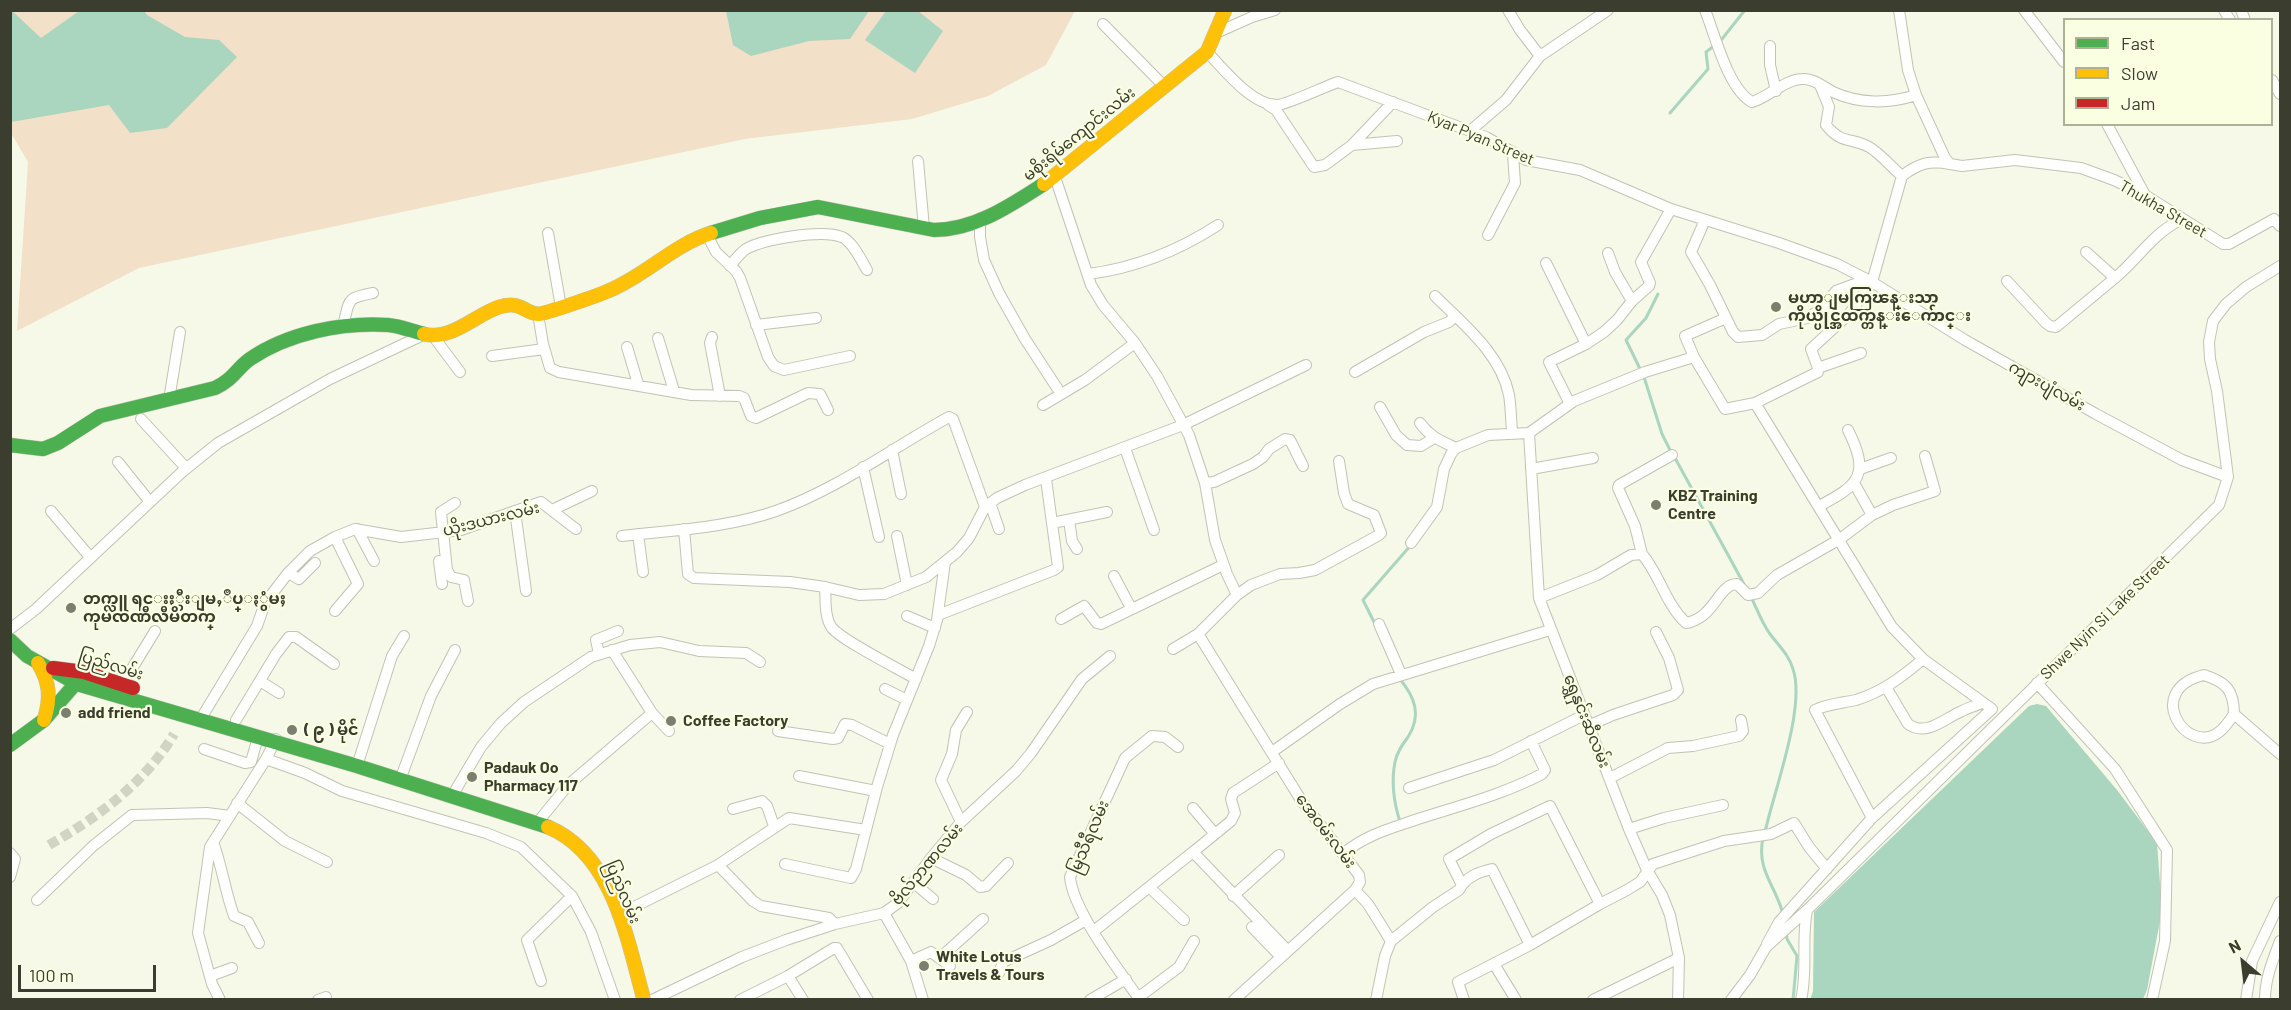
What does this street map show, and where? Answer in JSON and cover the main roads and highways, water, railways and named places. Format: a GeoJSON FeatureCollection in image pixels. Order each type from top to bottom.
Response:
{"type":"FeatureCollection","features":[{"type":"Feature","properties":{"kind":"main road","name":"မစိုးရိမ်ကျောင်းလမ်း"},"geometry":{"type":"LineString","coordinates":[[10,446],[42,449],[56,445],[100,416],[215,388],[228,382],[249,360],[287,341],[321,330],[343,326],[389,325],[429,334],[464,326],[504,306],[524,307],[538,314],[561,308],[609,291],[648,270],[680,247],[760,218],[818,207],[924,228],[948,230],[980,219],[1001,211],[1055,177],[1207,52],[1225,10]]}},
{"type":"Feature","properties":{"kind":"main road","name":"ပြည်လမ်း"},"geometry":{"type":"LineString","coordinates":[[10,640],[40,664],[81,678],[203,716],[236,720],[276,738],[541,818],[582,850],[602,877],[622,913],[651,999]]}},
{"type":"Feature","properties":{"kind":"main road"},"geometry":{"type":"LineString","coordinates":[[40,664],[49,687],[50,698],[44,720]]}},
{"type":"Feature","properties":{"kind":"main road","name":"ပြည်လမ်း"},"geometry":{"type":"LineString","coordinates":[[81,678],[122,685],[258,737],[276,738]]}},
{"type":"Feature","properties":{"kind":"main road"},"geometry":{"type":"LineString","coordinates":[[10,745],[44,720],[81,678]]}},
{"type":"Feature","properties":{"kind":"waterway"},"geometry":{"type":"LineString","coordinates":[[1722,39],[1745,10]]}},
{"type":"Feature","properties":{"kind":"waterway"},"geometry":{"type":"LineString","coordinates":[[1670,113],[1708,69],[1706,52],[1714,46]]}},
{"type":"Feature","properties":{"kind":"waterway"},"geometry":{"type":"LineString","coordinates":[[1641,371],[1626,340],[1646,318],[1658,294]]}},
{"type":"Feature","properties":{"kind":"waterway"},"geometry":{"type":"LineString","coordinates":[[1644,377],[1662,434],[1671,452]]}},
{"type":"Feature","properties":{"kind":"waterway"},"geometry":{"type":"LineString","coordinates":[[1675,458],[1745,586]]}},
{"type":"Feature","properties":{"kind":"waterway"},"geometry":{"type":"LineString","coordinates":[[1376,626],[1363,600],[1411,545]]}},
{"type":"Feature","properties":{"kind":"waterway"},"geometry":{"type":"LineString","coordinates":[[1751,597],[1767,630],[1789,659],[1796,685],[1792,726],[1765,832]]}},
{"type":"Feature","properties":{"kind":"waterway"},"geometry":{"type":"LineString","coordinates":[[1399,678],[1413,699],[1416,714],[1412,729],[1398,752],[1394,770],[1394,792],[1400,822]]}},
{"type":"Feature","properties":{"kind":"waterway"},"geometry":{"type":"LineString","coordinates":[[1763,838],[1764,869],[1783,914]]}},
{"type":"Feature","properties":{"kind":"waterway"},"geometry":{"type":"LineString","coordinates":[[1786,932],[1787,939],[1797,956],[1793,1000]]}},
{"type":"Feature","properties":{"kind":"tunnel"},"geometry":{"type":"LineString","coordinates":[[49,845],[85,823],[135,783],[162,752],[174,734]]}},
{"type":"Feature","properties":{"kind":"place","name":"မဟာျမကြၽန္းသာ ကိုယ္ပိုင္အထက္တန္းေက်ာင္း"},"geometry":{"type":"Point","coordinates":[1776,307]}},
{"type":"Feature","properties":{"kind":"place","name":"KBZ Training Centre"},"geometry":{"type":"Point","coordinates":[1656,505]}},
{"type":"Feature","properties":{"kind":"place","name":"တက္လူ ရင္းႏွီးျမႇဳပ္ႏွံမႈ ကုမၸဏီလီမိတက္"},"geometry":{"type":"Point","coordinates":[71,608]}},
{"type":"Feature","properties":{"kind":"place","name":"add friend"},"geometry":{"type":"Point","coordinates":[66,713]}},
{"type":"Feature","properties":{"kind":"place","name":"Coffee Factory"},"geometry":{"type":"Point","coordinates":[671,721]}},
{"type":"Feature","properties":{"kind":"place","name":"( ၉ ) မိုင်"},"geometry":{"type":"Point","coordinates":[292,730]}},
{"type":"Feature","properties":{"kind":"place","name":"Padauk Oo Pharmacy 117"},"geometry":{"type":"Point","coordinates":[472,777]}},
{"type":"Feature","properties":{"kind":"place","name":"White Lotus Travels & Tours"},"geometry":{"type":"Point","coordinates":[924,966]}}]}
